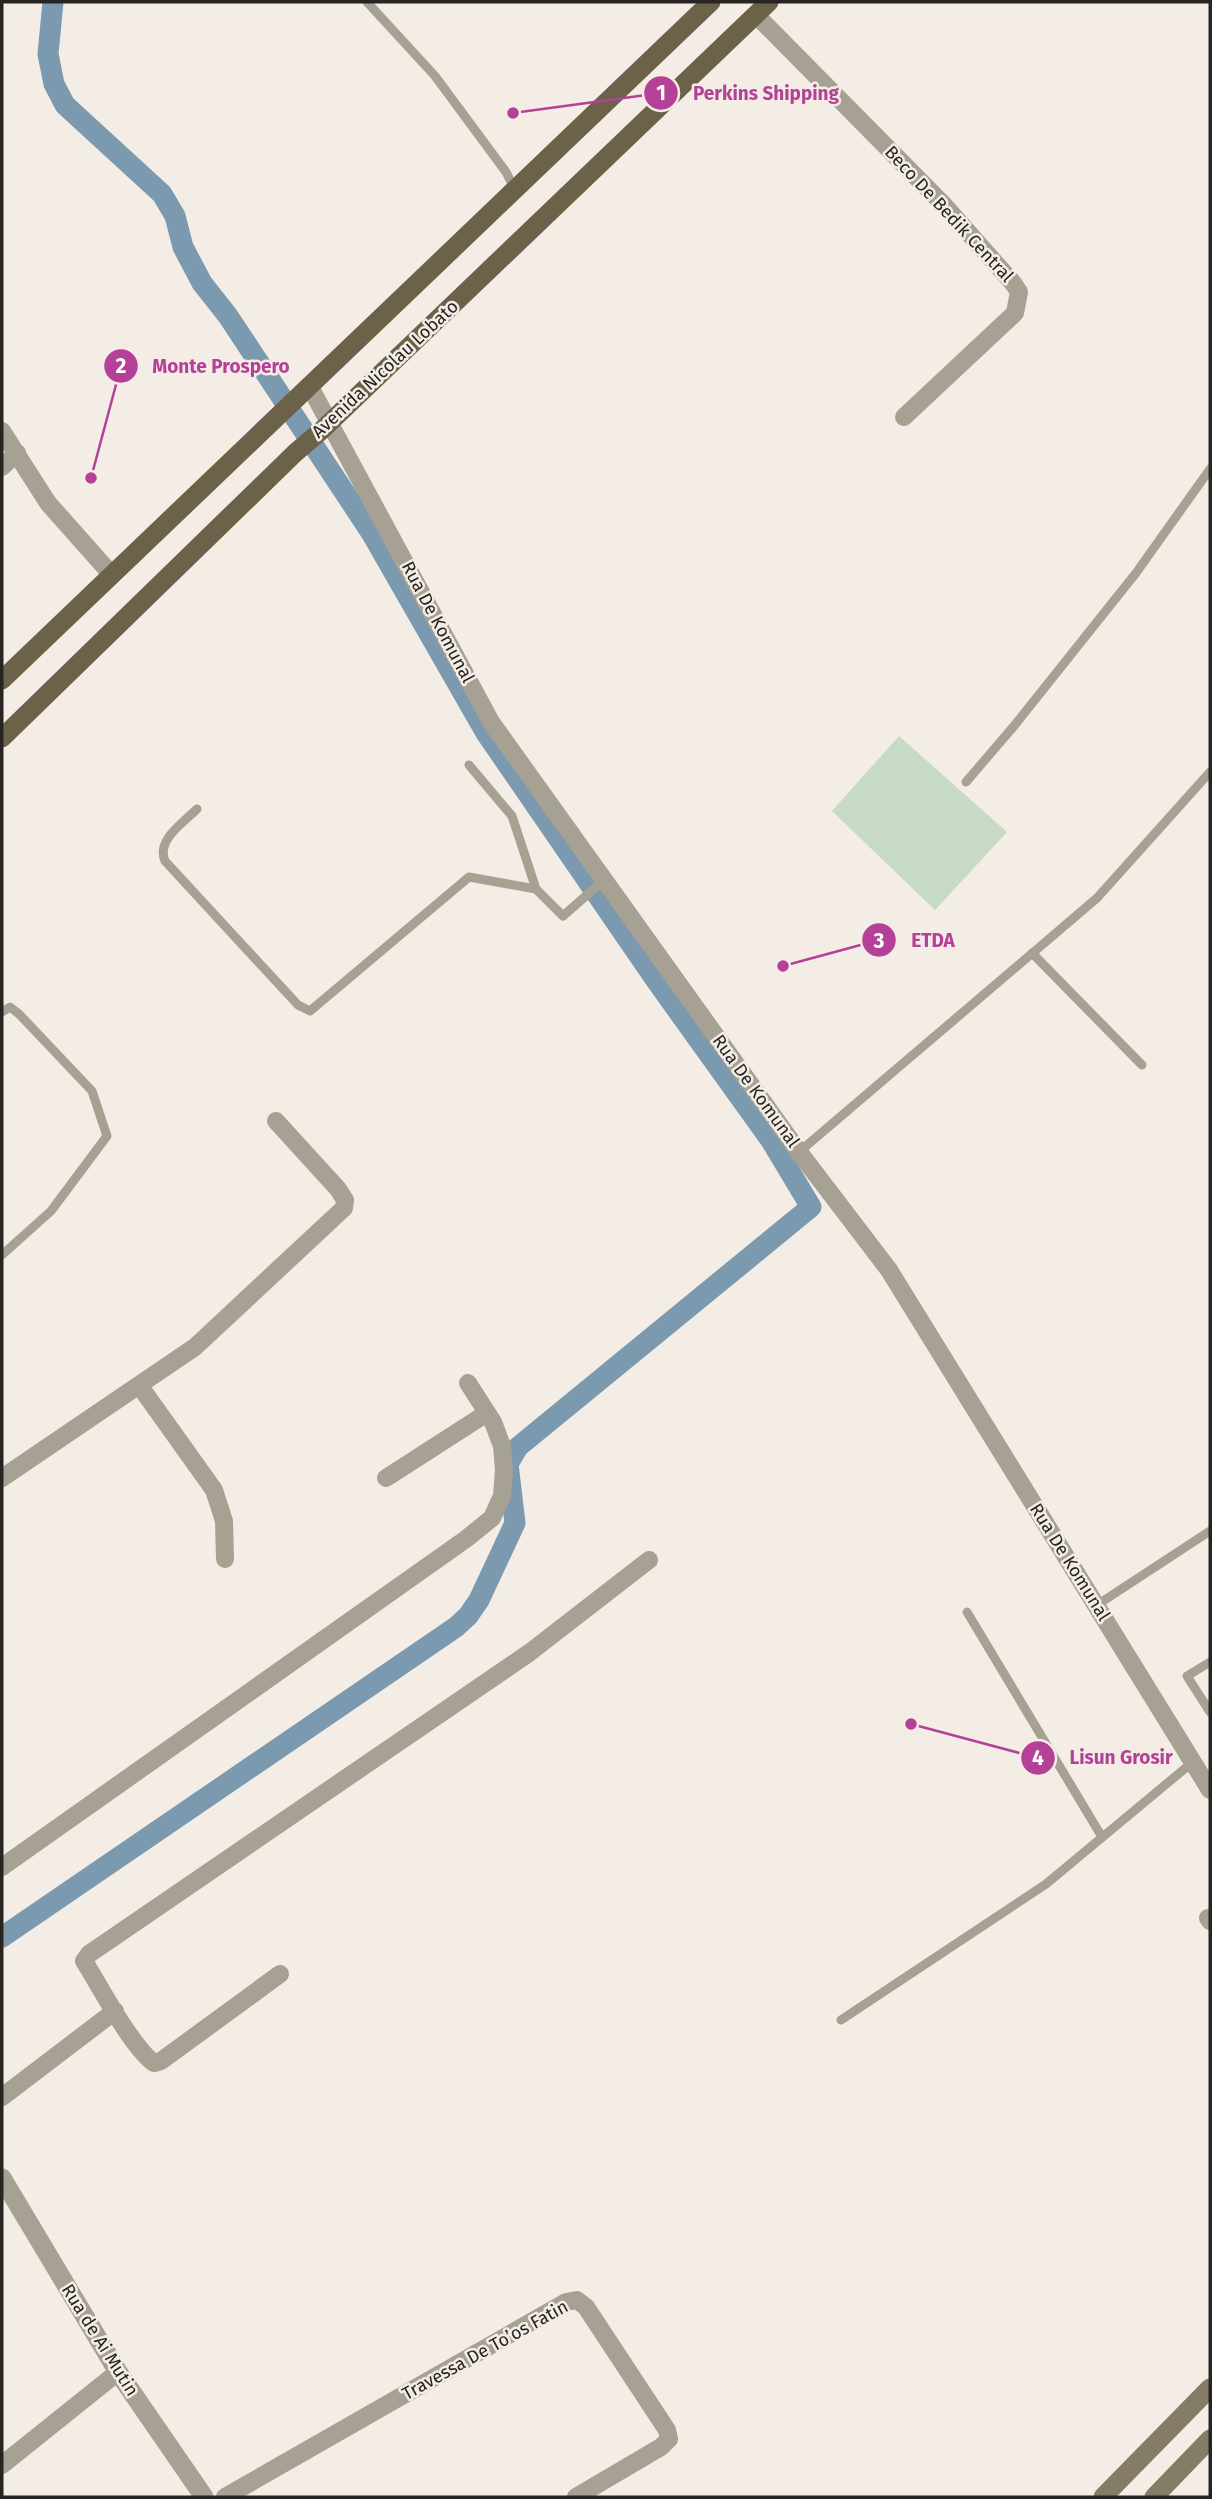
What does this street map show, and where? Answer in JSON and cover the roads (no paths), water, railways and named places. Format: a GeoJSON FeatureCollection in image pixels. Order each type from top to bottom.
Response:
{"type":"FeatureCollection","features":[{"type":"Feature","properties":{"kind":"main road"},"geometry":{"type":"LineString","coordinates":[[2,680],[711,2]]}},
{"type":"Feature","properties":{"kind":"main road","name":"Avenida Nicolau Lobato"},"geometry":{"type":"LineString","coordinates":[[2,738],[295,453],[763,8]]}},
{"type":"Feature","properties":{"kind":"main road"},"geometry":{"type":"LineString","coordinates":[[1103,2497],[1210,2388]]}},
{"type":"Feature","properties":{"kind":"main road"},"geometry":{"type":"LineString","coordinates":[[1154,2497],[1210,2439]]}},
{"type":"Feature","properties":{"kind":"street","name":"Beco De Bedik Central"},"geometry":{"type":"LineString","coordinates":[[763,8],[943,204],[1018,292],[1015,313],[904,417]]}},
{"type":"Feature","properties":{"kind":"street","name":"Rua De Komunal"},"geometry":{"type":"LineString","coordinates":[[310,387],[327,425],[491,722],[799,1152],[889,1270],[1210,1790]]}},
{"type":"Feature","properties":{"kind":"street"},"geometry":{"type":"LineString","coordinates":[[2,431],[48,503],[111,574]]}},
{"type":"Feature","properties":{"kind":"street"},"geometry":{"type":"LineString","coordinates":[[2,467],[17,453]]}},
{"type":"Feature","properties":{"kind":"street"},"geometry":{"type":"LineString","coordinates":[[2,1478],[195,1347],[344,1208],[345,1200],[338,1189],[276,1121]]}},
{"type":"Feature","properties":{"kind":"street"},"geometry":{"type":"LineString","coordinates":[[2,1867],[492,1518],[502,1496],[502,1446],[494,1422],[468,1383]]}},
{"type":"Feature","properties":{"kind":"street"},"geometry":{"type":"LineString","coordinates":[[139,1385],[214,1490],[223,1521],[225,1559]]}},
{"type":"Feature","properties":{"kind":"street"},"geometry":{"type":"LineString","coordinates":[[386,1478],[487,1413]]}},
{"type":"Feature","properties":{"kind":"street"},"geometry":{"type":"LineString","coordinates":[[280,1974],[161,2061],[154,2063],[146,2057],[115,2011],[85,1958],[529,1653],[649,1560]]}},
{"type":"Feature","properties":{"kind":"street"},"geometry":{"type":"LineString","coordinates":[[2,2097],[115,2011]]}},
{"type":"Feature","properties":{"kind":"street","name":"Rua de Ai Mutin"},"geometry":{"type":"LineString","coordinates":[[2,2178],[118,2372],[204,2497]]}},
{"type":"Feature","properties":{"kind":"street","name":"Travessa De To’os Fatin"},"geometry":{"type":"LineString","coordinates":[[225,2497],[566,2302],[577,2300],[586,2306],[667,2430],[669,2439],[662,2447],[576,2497]]}},
{"type":"Feature","properties":{"kind":"street"},"geometry":{"type":"LineString","coordinates":[[2,2465],[118,2372]]}},
{"type":"Feature","properties":{"kind":"lane"},"geometry":{"type":"LineString","coordinates":[[367,2],[435,76],[506,172],[515,190]]}},
{"type":"Feature","properties":{"kind":"lane"},"geometry":{"type":"LineString","coordinates":[[966,782],[1128,583],[1210,469]]}},
{"type":"Feature","properties":{"kind":"lane"},"geometry":{"type":"LineString","coordinates":[[469,765],[512,816],[536,889],[563,916],[604,880]]}},
{"type":"Feature","properties":{"kind":"lane"},"geometry":{"type":"LineString","coordinates":[[799,1152],[1097,898],[1210,772]]}},
{"type":"Feature","properties":{"kind":"lane"},"geometry":{"type":"LineString","coordinates":[[197,809],[164,843],[161,852],[165,861],[298,1005],[310,1012],[469,877],[477,876],[483,880],[536,889]]}},
{"type":"Feature","properties":{"kind":"lane"},"geometry":{"type":"LineString","coordinates":[[1032,953],[1142,1065]]}},
{"type":"Feature","properties":{"kind":"lane"},"geometry":{"type":"LineString","coordinates":[[2,1012],[10,1007],[19,1014],[92,1091],[107,1136],[51,1211],[2,1255]]}},
{"type":"Feature","properties":{"kind":"lane"},"geometry":{"type":"LineString","coordinates":[[1097,1605],[1210,1531]]}},
{"type":"Feature","properties":{"kind":"lane"},"geometry":{"type":"LineString","coordinates":[[967,1612],[1102,1837]]}},
{"type":"Feature","properties":{"kind":"lane"},"geometry":{"type":"LineString","coordinates":[[1210,1662],[1188,1676],[1210,1712]]}},
{"type":"Feature","properties":{"kind":"lane"},"geometry":{"type":"LineString","coordinates":[[841,2020],[1046,1884],[1194,1761]]}},
{"type":"Feature","properties":{"kind":"waterway"},"geometry":{"type":"LineString","coordinates":[[2,1937],[456,1627],[479,1600],[515,1523],[508,1464],[518,1447],[811,1207],[772,1142],[655,979],[486,733],[372,534],[228,316],[202,283],[183,247],[175,216],[162,194],[65,105],[54,84],[48,54],[53,2]]}},
{"type":"Feature","properties":{"kind":"place","name":"Perkins Shipping"},"geometry":{"type":"Point","coordinates":[513,113]}},
{"type":"Feature","properties":{"kind":"place","name":"Monte Prospero"},"geometry":{"type":"Point","coordinates":[91,478]}},
{"type":"Feature","properties":{"kind":"place","name":"ETDA"},"geometry":{"type":"Point","coordinates":[783,966]}},
{"type":"Feature","properties":{"kind":"place","name":"Lisun Grosir"},"geometry":{"type":"Point","coordinates":[911,1724]}}]}
